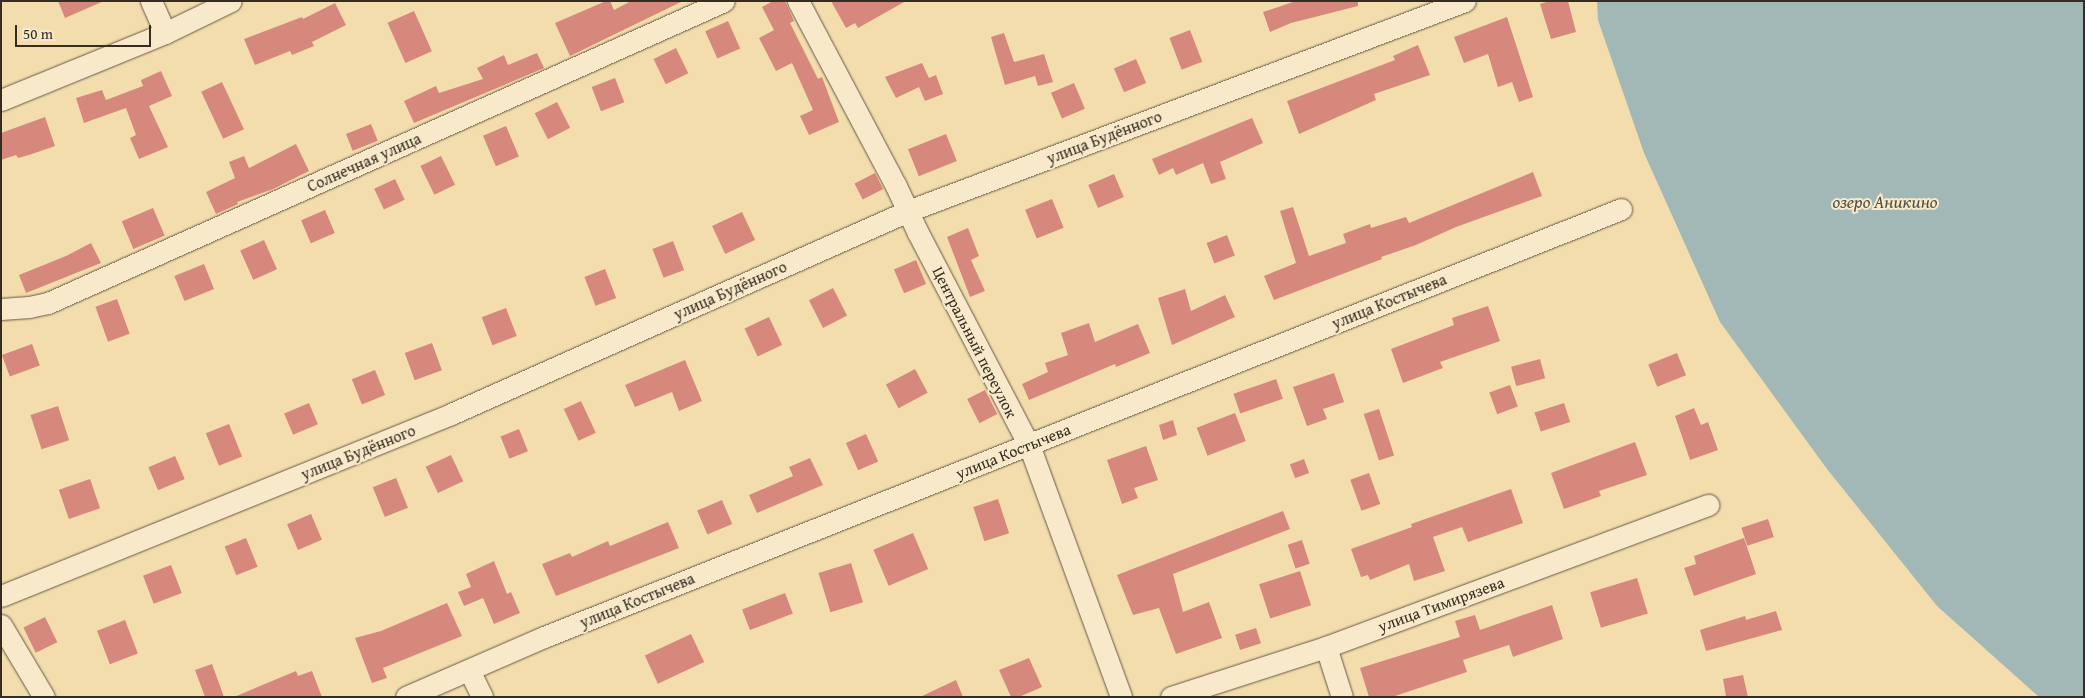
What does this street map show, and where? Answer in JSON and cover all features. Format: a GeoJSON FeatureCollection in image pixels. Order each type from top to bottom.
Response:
{"type":"FeatureCollection","features":[{"type":"Feature","properties":{"kind":"street"},"geometry":{"type":"LineString","coordinates":[[151,1],[165,34]]}},
{"type":"Feature","properties":{"kind":"street"},"geometry":{"type":"LineString","coordinates":[[1,100],[165,34],[231,1]]}},
{"type":"Feature","properties":{"kind":"street","name":"Солнечная улица"},"geometry":{"type":"LineString","coordinates":[[1,309],[29,308],[48,304],[724,1]]}},
{"type":"Feature","properties":{"kind":"street","name":"Центральный переулок"},"geometry":{"type":"LineString","coordinates":[[798,1],[1029,445],[1121,697]]}},
{"type":"Feature","properties":{"kind":"street","name":"улица Будённого"},"geometry":{"type":"LineString","coordinates":[[1,596],[452,414],[908,211],[1465,1]]}},
{"type":"Feature","properties":{"kind":"street","name":"улица Костычева"},"geometry":{"type":"LineString","coordinates":[[406,697],[544,637],[1622,209]]}},
{"type":"Feature","properties":{"kind":"street","name":"улица Тимирязева"},"geometry":{"type":"LineString","coordinates":[[1171,697],[1326,647],[1708,505]]}},
{"type":"Feature","properties":{"kind":"street"},"geometry":{"type":"LineString","coordinates":[[1,624],[44,697]]}},
{"type":"Feature","properties":{"kind":"street"},"geometry":{"type":"LineString","coordinates":[[1326,647],[1342,697]]}},
{"type":"Feature","properties":{"kind":"street"},"geometry":{"type":"LineString","coordinates":[[469,670],[482,697]]}},
{"type":"Feature","properties":{"kind":"water","name":"озеро Аникино"},"geometry":{"type":"Polygon","coordinates":[[[1597,1],[2084,1],[2084,697],[2039,697],[1937,606],[1827,469],[1720,322],[1644,153],[1598,20],[1597,1]]]}},
{"type":"Feature","properties":{"kind":"building"},"geometry":{"type":"Polygon","coordinates":[[[58,1],[104,1],[65,18],[58,1]]]}},
{"type":"Feature","properties":{"kind":"building"},"geometry":{"type":"Polygon","coordinates":[[[610,1],[614,10],[631,1],[683,1],[570,56],[555,23],[610,1]]]}},
{"type":"Feature","properties":{"kind":"building"},"geometry":{"type":"Polygon","coordinates":[[[773,1],[785,1],[794,21],[790,23],[818,79],[822,77],[839,122],[809,135],[800,116],[813,110],[792,63],[776,71],[759,38],[774,30],[762,7],[773,1]]]}},
{"type":"Feature","properties":{"kind":"building"},"geometry":{"type":"Polygon","coordinates":[[[831,1],[906,1],[858,28],[855,23],[846,28],[831,1]]]}},
{"type":"Feature","properties":{"kind":"building"},"geometry":{"type":"Polygon","coordinates":[[[1296,1],[1358,1],[1358,6],[1291,23],[1270,32],[1263,12],[1296,1]]]}},
{"type":"Feature","properties":{"kind":"building"},"geometry":{"type":"Polygon","coordinates":[[[1550,1],[1568,1],[1576,32],[1551,39],[1540,4],[1550,1]]]}},
{"type":"Feature","properties":{"kind":"building"},"geometry":{"type":"Polygon","coordinates":[[[335,3],[346,25],[312,42],[314,46],[292,55],[290,51],[255,65],[244,39],[302,17],[303,19],[335,3]]]}},
{"type":"Feature","properties":{"kind":"building"},"geometry":{"type":"Polygon","coordinates":[[[414,11],[432,51],[405,63],[388,23],[414,11]]]}},
{"type":"Feature","properties":{"kind":"building"},"geometry":{"type":"Polygon","coordinates":[[[1507,17],[1533,97],[1519,102],[1512,82],[1498,87],[1488,54],[1464,63],[1454,37],[1507,17]]]}},
{"type":"Feature","properties":{"kind":"building"},"geometry":{"type":"Polygon","coordinates":[[[728,21],[740,48],[717,59],[705,31],[728,21]]]}},
{"type":"Feature","properties":{"kind":"building"},"geometry":{"type":"Polygon","coordinates":[[[1190,30],[1202,62],[1182,70],[1169,38],[1190,30]]]}},
{"type":"Feature","properties":{"kind":"building"},"geometry":{"type":"Polygon","coordinates":[[[1004,33],[1014,62],[1044,54],[1053,82],[1038,86],[1035,76],[1005,85],[991,37],[1004,33]]]}},
{"type":"Feature","properties":{"kind":"building"},"geometry":{"type":"Polygon","coordinates":[[[1418,45],[1430,75],[1374,94],[1376,100],[1299,134],[1287,101],[1395,60],[1393,56],[1418,45]]]}},
{"type":"Feature","properties":{"kind":"building"},"geometry":{"type":"Polygon","coordinates":[[[676,48],[688,73],[666,84],[654,59],[676,48]]]}},
{"type":"Feature","properties":{"kind":"building"},"geometry":{"type":"Polygon","coordinates":[[[537,53],[544,68],[414,123],[404,101],[436,86],[439,93],[483,79],[477,68],[504,55],[508,65],[537,53]]]}},
{"type":"Feature","properties":{"kind":"building"},"geometry":{"type":"Polygon","coordinates":[[[1136,59],[1146,83],[1124,92],[1114,68],[1136,59]]]}},
{"type":"Feature","properties":{"kind":"building"},"geometry":{"type":"Polygon","coordinates":[[[922,63],[929,78],[936,75],[943,94],[925,101],[919,87],[896,98],[885,77],[922,63]]]}},
{"type":"Feature","properties":{"kind":"building"},"geometry":{"type":"Polygon","coordinates":[[[161,71],[172,96],[149,106],[168,147],[139,159],[130,138],[136,135],[126,108],[84,123],[76,98],[102,90],[106,100],[143,86],[141,80],[161,71]]]}},
{"type":"Feature","properties":{"kind":"building"},"geometry":{"type":"Polygon","coordinates":[[[615,78],[624,102],[601,111],[592,87],[615,78]]]}},
{"type":"Feature","properties":{"kind":"building"},"geometry":{"type":"Polygon","coordinates":[[[222,82],[244,129],[223,139],[201,92],[222,82]]]}},
{"type":"Feature","properties":{"kind":"building"},"geometry":{"type":"Polygon","coordinates":[[[1074,83],[1085,109],[1062,119],[1051,93],[1074,83]]]}},
{"type":"Feature","properties":{"kind":"building"},"geometry":{"type":"Polygon","coordinates":[[[557,102],[570,128],[548,139],[535,113],[557,102]]]}},
{"type":"Feature","properties":{"kind":"building"},"geometry":{"type":"Polygon","coordinates":[[[45,117],[55,146],[18,158],[16,155],[1,160],[1,133],[45,117]]]}},
{"type":"Feature","properties":{"kind":"building"},"geometry":{"type":"Polygon","coordinates":[[[1252,118],[1263,143],[1220,162],[1226,179],[1211,184],[1203,163],[1176,175],[1173,168],[1159,175],[1152,159],[1252,118]]]}},
{"type":"Feature","properties":{"kind":"building"},"geometry":{"type":"Polygon","coordinates":[[[371,124],[378,141],[353,151],[346,134],[371,124]]]}},
{"type":"Feature","properties":{"kind":"building"},"geometry":{"type":"Polygon","coordinates":[[[506,126],[519,156],[496,166],[483,136],[506,126]]]}},
{"type":"Feature","properties":{"kind":"building"},"geometry":{"type":"Polygon","coordinates":[[[946,134],[957,161],[919,176],[908,149],[946,134]]]}},
{"type":"Feature","properties":{"kind":"building"},"geometry":{"type":"Polygon","coordinates":[[[296,144],[309,171],[273,189],[237,202],[238,204],[216,214],[206,192],[235,178],[229,162],[244,156],[249,168],[296,144]]]}},
{"type":"Feature","properties":{"kind":"building"},"geometry":{"type":"Polygon","coordinates":[[[441,156],[455,185],[434,195],[420,166],[441,156]]]}},
{"type":"Feature","properties":{"kind":"building"},"geometry":{"type":"Polygon","coordinates":[[[1533,172],[1542,196],[1456,227],[1416,245],[1381,257],[1382,259],[1274,300],[1264,276],[1296,263],[1280,211],[1293,207],[1309,256],[1346,243],[1343,234],[1370,224],[1371,228],[1406,217],[1409,223],[1533,172]]]}},
{"type":"Feature","properties":{"kind":"building"},"geometry":{"type":"Polygon","coordinates":[[[875,173],[883,189],[863,199],[855,183],[875,173]]]}},
{"type":"Feature","properties":{"kind":"building"},"geometry":{"type":"Polygon","coordinates":[[[1114,174],[1124,197],[1098,208],[1088,185],[1114,174]]]}},
{"type":"Feature","properties":{"kind":"building"},"geometry":{"type":"Polygon","coordinates":[[[395,179],[405,200],[384,210],[374,189],[395,179]]]}},
{"type":"Feature","properties":{"kind":"building"},"geometry":{"type":"Polygon","coordinates":[[[1052,199],[1064,228],[1037,239],[1025,210],[1052,199]]]}},
{"type":"Feature","properties":{"kind":"building"},"geometry":{"type":"Polygon","coordinates":[[[153,208],[165,236],[133,249],[122,221],[153,208]]]}},
{"type":"Feature","properties":{"kind":"building"},"geometry":{"type":"Polygon","coordinates":[[[325,210],[335,233],[311,243],[301,220],[325,210]]]}},
{"type":"Feature","properties":{"kind":"building"},"geometry":{"type":"Polygon","coordinates":[[[742,212],[755,240],[725,254],[712,226],[742,212]]]}},
{"type":"Feature","properties":{"kind":"building"},"geometry":{"type":"Polygon","coordinates":[[[968,228],[979,256],[971,260],[985,291],[970,297],[947,237],[968,228]]]}},
{"type":"Feature","properties":{"kind":"building"},"geometry":{"type":"Polygon","coordinates":[[[1227,235],[1235,256],[1214,263],[1206,243],[1227,235]]]}},
{"type":"Feature","properties":{"kind":"building"},"geometry":{"type":"Polygon","coordinates":[[[264,240],[277,269],[253,280],[240,251],[264,240]]]}},
{"type":"Feature","properties":{"kind":"building"},"geometry":{"type":"Polygon","coordinates":[[[673,241],[684,270],[664,278],[652,249],[673,241]]]}},
{"type":"Feature","properties":{"kind":"building"},"geometry":{"type":"Polygon","coordinates":[[[91,243],[101,263],[26,293],[19,275],[66,256],[91,243]]]}},
{"type":"Feature","properties":{"kind":"building"},"geometry":{"type":"Polygon","coordinates":[[[916,260],[926,284],[904,293],[894,269],[916,260]]]}},
{"type":"Feature","properties":{"kind":"building"},"geometry":{"type":"Polygon","coordinates":[[[204,264],[214,289],[184,301],[174,276],[204,264]]]}},
{"type":"Feature","properties":{"kind":"building"},"geometry":{"type":"Polygon","coordinates":[[[605,269],[616,298],[596,306],[584,277],[605,269]]]}},
{"type":"Feature","properties":{"kind":"building"},"geometry":{"type":"Polygon","coordinates":[[[833,288],[847,316],[823,328],[809,300],[833,288]]]}},
{"type":"Feature","properties":{"kind":"building"},"geometry":{"type":"Polygon","coordinates":[[[1185,289],[1191,311],[1225,295],[1235,317],[1172,345],[1158,298],[1185,289]]]}},
{"type":"Feature","properties":{"kind":"building"},"geometry":{"type":"Polygon","coordinates":[[[117,299],[130,334],[108,342],[95,307],[117,299]]]}},
{"type":"Feature","properties":{"kind":"building"},"geometry":{"type":"Polygon","coordinates":[[[1488,306],[1500,341],[1440,362],[1443,368],[1403,383],[1391,349],[1454,325],[1452,318],[1488,306]]]}},
{"type":"Feature","properties":{"kind":"building"},"geometry":{"type":"Polygon","coordinates":[[[506,308],[517,336],[492,345],[482,317],[506,308]]]}},
{"type":"Feature","properties":{"kind":"building"},"geometry":{"type":"Polygon","coordinates":[[[769,317],[782,345],[758,357],[745,328],[769,317]]]}},
{"type":"Feature","properties":{"kind":"building"},"geometry":{"type":"Polygon","coordinates":[[[1089,323],[1095,342],[1138,324],[1150,353],[1116,367],[1115,364],[1029,400],[1022,384],[1048,372],[1045,363],[1068,355],[1061,333],[1089,323]]]}},
{"type":"Feature","properties":{"kind":"building"},"geometry":{"type":"Polygon","coordinates":[[[432,343],[442,370],[415,380],[405,353],[432,343]]]}},
{"type":"Feature","properties":{"kind":"building"},"geometry":{"type":"Polygon","coordinates":[[[32,344],[40,366],[10,377],[2,355],[32,344]]]}},
{"type":"Feature","properties":{"kind":"building"},"geometry":{"type":"Polygon","coordinates":[[[1677,353],[1686,375],[1657,387],[1648,365],[1677,353]]]}},
{"type":"Feature","properties":{"kind":"building"},"geometry":{"type":"Polygon","coordinates":[[[1540,359],[1545,378],[1516,386],[1511,367],[1540,359]]]}},
{"type":"Feature","properties":{"kind":"building"},"geometry":{"type":"Polygon","coordinates":[[[685,360],[702,401],[679,411],[672,392],[635,407],[625,385],[685,360]]]}},
{"type":"Feature","properties":{"kind":"building"},"geometry":{"type":"Polygon","coordinates":[[[915,369],[928,393],[899,408],[886,384],[915,369]]]}},
{"type":"Feature","properties":{"kind":"building"},"geometry":{"type":"Polygon","coordinates":[[[375,370],[385,395],[362,404],[352,379],[375,370]]]}},
{"type":"Feature","properties":{"kind":"building"},"geometry":{"type":"Polygon","coordinates":[[[1334,373],[1344,402],[1323,409],[1327,419],[1307,426],[1293,387],[1334,373]]]}},
{"type":"Feature","properties":{"kind":"building"},"geometry":{"type":"Polygon","coordinates":[[[1276,379],[1283,399],[1240,414],[1233,394],[1276,379]]]}},
{"type":"Feature","properties":{"kind":"building"},"geometry":{"type":"Polygon","coordinates":[[[1510,385],[1518,407],[1497,414],[1489,393],[1510,385]]]}},
{"type":"Feature","properties":{"kind":"building"},"geometry":{"type":"Polygon","coordinates":[[[985,390],[997,414],[979,423],[967,399],[985,390]]]}},
{"type":"Feature","properties":{"kind":"building"},"geometry":{"type":"Polygon","coordinates":[[[581,401],[596,433],[579,441],[564,409],[581,401]]]}},
{"type":"Feature","properties":{"kind":"building"},"geometry":{"type":"Polygon","coordinates":[[[309,403],[318,424],[293,435],[284,414],[309,403]]]}},
{"type":"Feature","properties":{"kind":"building"},"geometry":{"type":"Polygon","coordinates":[[[1564,403],[1570,422],[1541,432],[1535,413],[1564,403]]]}},
{"type":"Feature","properties":{"kind":"building"},"geometry":{"type":"Polygon","coordinates":[[[58,406],[69,440],[42,449],[30,415],[58,406]]]}},
{"type":"Feature","properties":{"kind":"building"},"geometry":{"type":"Polygon","coordinates":[[[1694,408],[1701,425],[1708,422],[1718,450],[1690,460],[1675,416],[1694,408]]]}},
{"type":"Feature","properties":{"kind":"building"},"geometry":{"type":"Polygon","coordinates":[[[1379,409],[1394,456],[1379,461],[1364,414],[1379,409]]]}},
{"type":"Feature","properties":{"kind":"building"},"geometry":{"type":"Polygon","coordinates":[[[1235,413],[1246,441],[1207,456],[1197,428],[1235,413]]]}},
{"type":"Feature","properties":{"kind":"building"},"geometry":{"type":"Polygon","coordinates":[[[1173,420],[1177,435],[1163,440],[1159,425],[1173,420]]]}},
{"type":"Feature","properties":{"kind":"building"},"geometry":{"type":"Polygon","coordinates":[[[229,424],[242,456],[219,466],[206,433],[229,424]]]}},
{"type":"Feature","properties":{"kind":"building"},"geometry":{"type":"Polygon","coordinates":[[[519,429],[528,451],[509,459],[500,436],[519,429]]]}},
{"type":"Feature","properties":{"kind":"building"},"geometry":{"type":"Polygon","coordinates":[[[866,434],[878,461],[858,470],[846,443],[866,434]]]}},
{"type":"Feature","properties":{"kind":"building"},"geometry":{"type":"Polygon","coordinates":[[[1635,442],[1647,475],[1599,491],[1601,496],[1564,509],[1551,473],[1635,442]]]}},
{"type":"Feature","properties":{"kind":"building"},"geometry":{"type":"Polygon","coordinates":[[[1146,446],[1158,480],[1134,488],[1138,498],[1122,504],[1107,460],[1146,446]]]}},
{"type":"Feature","properties":{"kind":"building"},"geometry":{"type":"Polygon","coordinates":[[[451,455],[463,481],[438,493],[426,467],[451,455]]]}},
{"type":"Feature","properties":{"kind":"building"},"geometry":{"type":"Polygon","coordinates":[[[175,456],[185,479],[158,490],[148,467],[175,456]]]}},
{"type":"Feature","properties":{"kind":"building"},"geometry":{"type":"Polygon","coordinates":[[[810,458],[823,485],[757,513],[749,495],[793,476],[789,467],[810,458]]]}},
{"type":"Feature","properties":{"kind":"building"},"geometry":{"type":"Polygon","coordinates":[[[1304,459],[1309,473],[1295,478],[1290,464],[1304,459]]]}},
{"type":"Feature","properties":{"kind":"building"},"geometry":{"type":"Polygon","coordinates":[[[1369,473],[1380,504],[1361,511],[1350,480],[1369,473]]]}},
{"type":"Feature","properties":{"kind":"building"},"geometry":{"type":"Polygon","coordinates":[[[396,478],[408,508],[385,517],[373,487],[396,478]]]}},
{"type":"Feature","properties":{"kind":"building"},"geometry":{"type":"Polygon","coordinates":[[[90,479],[100,508],[69,519],[59,490],[90,479]]]}},
{"type":"Feature","properties":{"kind":"building"},"geometry":{"type":"Polygon","coordinates":[[[1511,489],[1523,523],[1468,542],[1462,527],[1433,537],[1445,571],[1414,581],[1409,564],[1370,580],[1368,575],[1361,577],[1351,549],[1412,527],[1411,524],[1511,489]]]}},
{"type":"Feature","properties":{"kind":"building"},"geometry":{"type":"Polygon","coordinates":[[[998,499],[1009,533],[984,541],[973,507],[998,499]]]}},
{"type":"Feature","properties":{"kind":"building"},"geometry":{"type":"Polygon","coordinates":[[[722,500],[732,524],[707,534],[697,511],[722,500]]]}},
{"type":"Feature","properties":{"kind":"building"},"geometry":{"type":"Polygon","coordinates":[[[1283,511],[1290,529],[1173,574],[1183,612],[1209,602],[1222,638],[1176,654],[1159,608],[1133,615],[1117,575],[1283,511]]]}},
{"type":"Feature","properties":{"kind":"building"},"geometry":{"type":"Polygon","coordinates":[[[311,514],[322,540],[298,550],[287,524],[311,514]]]}},
{"type":"Feature","properties":{"kind":"building"},"geometry":{"type":"Polygon","coordinates":[[[1768,519],[1774,537],[1747,546],[1741,528],[1768,519]]]}},
{"type":"Feature","properties":{"kind":"building"},"geometry":{"type":"Polygon","coordinates":[[[668,522],[679,548],[556,596],[542,564],[570,553],[572,557],[608,541],[610,546],[668,522]]]}},
{"type":"Feature","properties":{"kind":"building"},"geometry":{"type":"Polygon","coordinates":[[[913,533],[928,569],[889,586],[873,550],[913,533]]]}},
{"type":"Feature","properties":{"kind":"building"},"geometry":{"type":"Polygon","coordinates":[[[246,538],[258,567],[236,575],[225,547],[246,538]]]}},
{"type":"Feature","properties":{"kind":"building"},"geometry":{"type":"Polygon","coordinates":[[[1744,538],[1756,574],[1694,596],[1684,568],[1696,564],[1694,556],[1744,538]]]}},
{"type":"Feature","properties":{"kind":"building"},"geometry":{"type":"Polygon","coordinates":[[[1302,540],[1310,564],[1295,568],[1288,545],[1302,540]]]}},
{"type":"Feature","properties":{"kind":"building"},"geometry":{"type":"Polygon","coordinates":[[[494,561],[507,594],[511,592],[520,613],[494,624],[483,598],[464,606],[458,592],[471,587],[466,574],[494,561]]]}},
{"type":"Feature","properties":{"kind":"building"},"geometry":{"type":"Polygon","coordinates":[[[851,563],[863,602],[830,612],[818,573],[851,563]]]}},
{"type":"Feature","properties":{"kind":"building"},"geometry":{"type":"Polygon","coordinates":[[[171,565],[182,593],[154,604],[143,576],[171,565]]]}},
{"type":"Feature","properties":{"kind":"building"},"geometry":{"type":"Polygon","coordinates":[[[1300,571],[1311,605],[1270,619],[1259,584],[1300,571]]]}},
{"type":"Feature","properties":{"kind":"building"},"geometry":{"type":"Polygon","coordinates":[[[1637,578],[1648,613],[1601,628],[1590,592],[1637,578]]]}},
{"type":"Feature","properties":{"kind":"building"},"geometry":{"type":"Polygon","coordinates":[[[785,593],[793,614],[750,630],[742,609],[785,593]]]}},
{"type":"Feature","properties":{"kind":"building"},"geometry":{"type":"Polygon","coordinates":[[[447,603],[462,636],[383,668],[387,678],[372,683],[355,638],[381,631],[447,603]]]}},
{"type":"Feature","properties":{"kind":"building"},"geometry":{"type":"Polygon","coordinates":[[[1552,605],[1563,639],[1513,657],[1509,645],[1463,660],[1467,672],[1392,697],[1369,697],[1360,668],[1460,637],[1455,621],[1475,615],[1480,630],[1552,605]]]}},
{"type":"Feature","properties":{"kind":"building"},"geometry":{"type":"Polygon","coordinates":[[[1776,611],[1782,630],[1706,651],[1700,630],[1745,616],[1746,620],[1776,611]]]}},
{"type":"Feature","properties":{"kind":"building"},"geometry":{"type":"Polygon","coordinates":[[[45,617],[57,642],[36,653],[23,628],[45,617]]]}},
{"type":"Feature","properties":{"kind":"building"},"geometry":{"type":"Polygon","coordinates":[[[125,620],[138,654],[110,664],[97,631],[125,620]]]}},
{"type":"Feature","properties":{"kind":"building"},"geometry":{"type":"Polygon","coordinates":[[[1256,628],[1261,643],[1240,650],[1235,635],[1256,628]]]}},
{"type":"Feature","properties":{"kind":"building"},"geometry":{"type":"Polygon","coordinates":[[[691,634],[704,662],[658,684],[645,656],[691,634]]]}},
{"type":"Feature","properties":{"kind":"building"},"geometry":{"type":"Polygon","coordinates":[[[1029,658],[1042,687],[1019,697],[1011,697],[999,670],[1029,658]]]}},
{"type":"Feature","properties":{"kind":"building"},"geometry":{"type":"Polygon","coordinates":[[[212,664],[224,697],[205,697],[195,670],[212,664]]]}},
{"type":"Feature","properties":{"kind":"building"},"geometry":{"type":"Polygon","coordinates":[[[296,671],[298,676],[312,671],[322,697],[234,697],[296,671]]]}},
{"type":"Feature","properties":{"kind":"building"},"geometry":{"type":"Polygon","coordinates":[[[1743,675],[1748,697],[1726,697],[1723,679],[1743,675]]]}},
{"type":"Feature","properties":{"kind":"building"},"geometry":{"type":"Polygon","coordinates":[[[956,680],[963,697],[920,697],[956,680]]]}}]}
